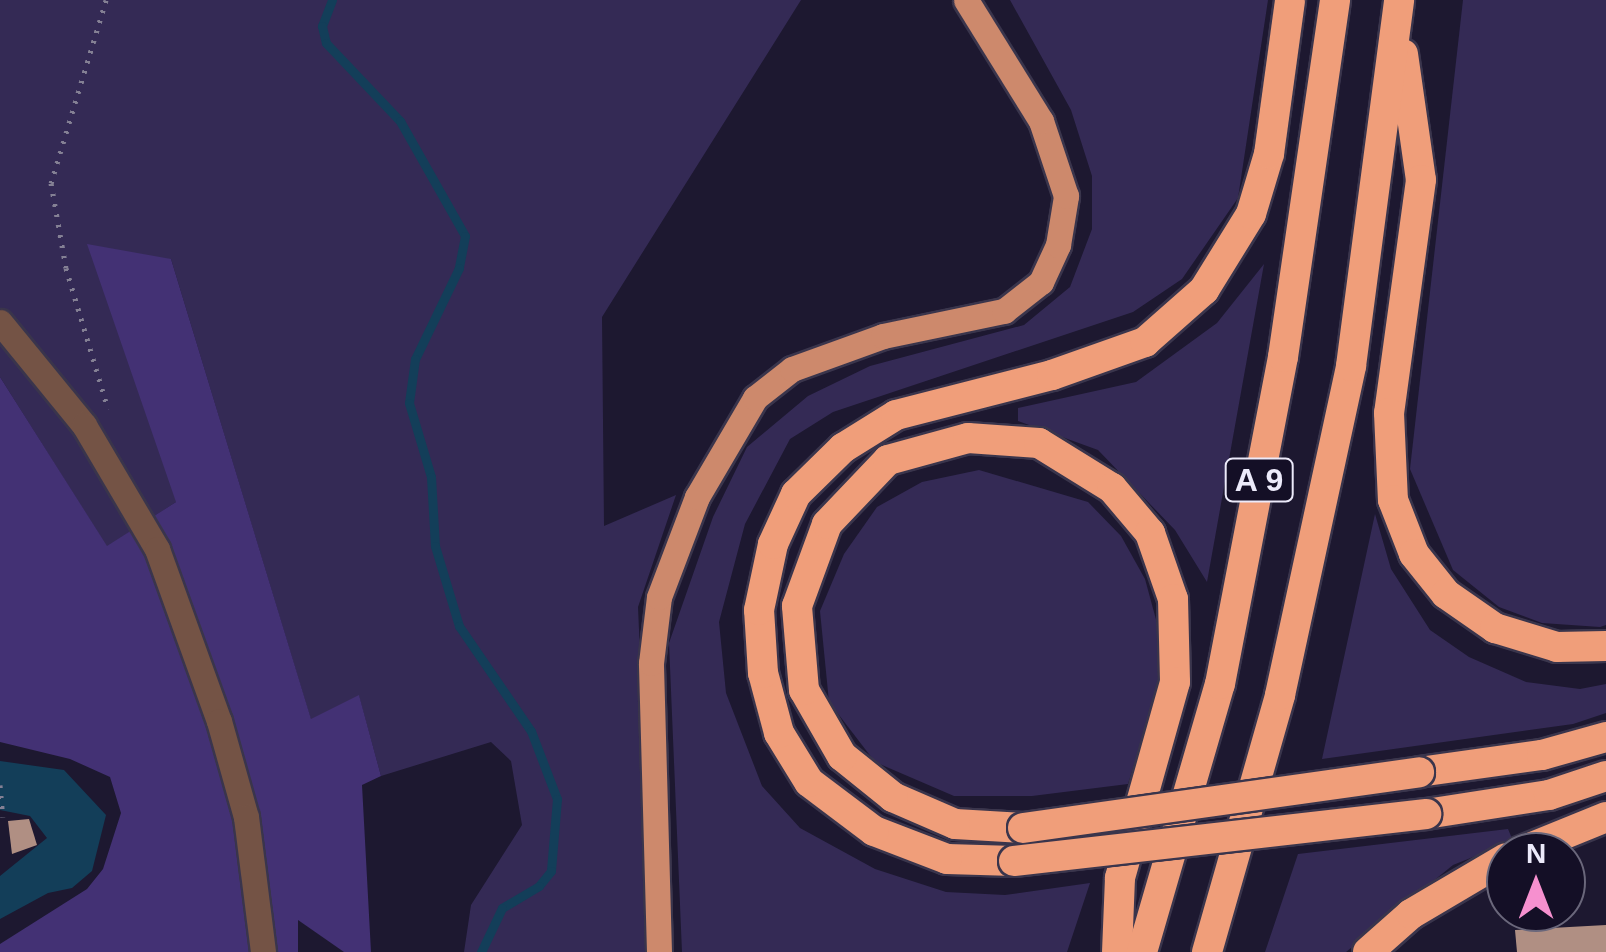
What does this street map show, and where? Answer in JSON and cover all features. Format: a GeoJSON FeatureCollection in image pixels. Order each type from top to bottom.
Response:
{"type":"FeatureCollection","features":[{"type":"Feature","properties":{"kind":"highway"},"geometry":{"type":"LineString","coordinates":[[1290,0],[1269,154],[1251,214],[1204,290],[1145,342],[1052,375],[896,415],[842,448],[796,494],[772,544],[759,610],[763,673],[780,732],[809,782],[874,832],[948,859],[1014,861],[1426,814],[1549,795],[1606,776]]}},
{"type":"Feature","properties":{"kind":"highway","name":"A 9"},"geometry":{"type":"LineString","coordinates":[[1142,952],[1220,684],[1283,358],[1336,0]]}},
{"type":"Feature","properties":{"kind":"highway"},"geometry":{"type":"LineString","coordinates":[[1399,7],[1421,180],[1389,413],[1393,500],[1414,554],[1446,594],[1495,628],[1557,646],[1606,646]]}},
{"type":"Feature","properties":{"kind":"highway","name":"A 9"},"geometry":{"type":"LineString","coordinates":[[1207,952],[1280,695],[1350,366],[1399,7]]}},
{"type":"Feature","properties":{"kind":"highway"},"geometry":{"type":"LineString","coordinates":[[1117,952],[1120,878],[1175,682],[1173,599],[1150,533],[1112,488],[1040,444],[968,438],[888,460],[827,524],[797,606],[804,690],[842,756],[893,797],[955,824],[1023,828],[1418,772],[1542,755],[1606,737]]}},
{"type":"Feature","properties":{"kind":"highway"},"geometry":{"type":"LineString","coordinates":[[1568,832],[1606,816]]}},
{"type":"Feature","properties":{"kind":"highway"},"geometry":{"type":"LineString","coordinates":[[1368,952],[1411,914],[1486,870]]}},
{"type":"Feature","properties":{"kind":"main road"},"geometry":{"type":"LineString","coordinates":[[659,952],[651,663],[659,597],[697,497],[755,398],[792,369],[883,336],[1004,312],[1041,282],[1058,245],[1066,196],[1041,121],[966,0]]}},
{"type":"Feature","properties":{"kind":"lane"},"geometry":{"type":"LineString","coordinates":[[0,322],[84,425],[156,549],[219,721],[246,817],[263,952]]}},
{"type":"Feature","properties":{"kind":"path"},"geometry":{"type":"LineString","coordinates":[[106,0],[51,184],[66,268],[109,412]]}},
{"type":"Feature","properties":{"kind":"path"},"geometry":{"type":"LineString","coordinates":[[0,784],[3,817]]}},
{"type":"Feature","properties":{"kind":"shaded area"},"geometry":{"type":"Polygon","coordinates":[[[0,0],[801,0],[602,317],[604,526],[676,495],[638,607],[653,952],[464,952],[471,905],[522,825],[511,761],[491,742],[381,776],[359,696],[311,720],[171,259],[176,502],[107,547],[0,377],[0,0]]]}},
{"type":"Feature","properties":{"kind":"shaded area"},"geometry":{"type":"Polygon","coordinates":[[[1010,0],[1268,0],[1238,198],[1182,279],[1133,312],[833,412],[790,439],[745,524],[719,622],[726,693],[762,786],[800,828],[875,869],[946,892],[1005,895],[1090,883],[1067,952],[682,952],[669,643],[713,517],[747,447],[808,396],[870,366],[1024,325],[1070,287],[1092,229],[1092,176],[1071,110],[1010,0]]]}},
{"type":"Feature","properties":{"kind":"shaded area"},"geometry":{"type":"Polygon","coordinates":[[[1463,0],[1606,0],[1606,625],[1600,627],[1542,623],[1499,607],[1453,570],[1410,469],[1463,0]]]}},
{"type":"Feature","properties":{"kind":"shaded area"},"geometry":{"type":"Polygon","coordinates":[[[87,244],[171,259],[311,719],[359,695],[381,776],[362,785],[371,952],[344,952],[298,920],[298,952],[0,952],[0,944],[87,889],[103,869],[121,813],[110,777],[70,759],[0,742],[0,377],[107,546],[176,502],[87,244]]]}},
{"type":"Feature","properties":{"kind":"shaded area"},"geometry":{"type":"Polygon","coordinates":[[[1264,264],[1207,582],[1175,530],[1098,450],[1018,421],[1018,408],[1136,382],[1217,323],[1264,264]]]}},
{"type":"Feature","properties":{"kind":"shaded area"},"geometry":{"type":"Polygon","coordinates":[[[979,470],[1088,502],[1121,536],[1145,579],[1161,638],[1159,685],[1128,784],[1032,796],[954,796],[875,762],[829,702],[820,611],[844,554],[877,507],[922,482],[979,470]]]}},
{"type":"Feature","properties":{"kind":"shaded area"},"geometry":{"type":"Polygon","coordinates":[[[1375,514],[1391,569],[1430,630],[1469,657],[1526,682],[1580,689],[1606,684],[1606,713],[1573,724],[1322,759],[1375,514]]]}},
{"type":"Feature","properties":{"kind":"shaded area"},"geometry":{"type":"Polygon","coordinates":[[[1508,829],[1509,832],[1486,832],[1486,852],[1453,865],[1346,952],[1265,952],[1298,854],[1508,829]]]}},
{"type":"Feature","properties":{"kind":"water"},"geometry":{"type":"Polygon","coordinates":[[[0,761],[64,770],[106,815],[92,871],[72,888],[48,893],[0,919],[0,876],[47,838],[30,816],[0,810],[0,761]]]}},
{"type":"Feature","properties":{"kind":"building"},"geometry":{"type":"Polygon","coordinates":[[[29,819],[37,845],[12,854],[8,821],[29,819]]]}},
{"type":"Feature","properties":{"kind":"building"},"geometry":{"type":"Polygon","coordinates":[[[1606,925],[1606,952],[1517,952],[1515,932],[1586,932],[1586,926],[1606,925]]]}},
{"type":"Feature","properties":{"kind":"waterway"},"geometry":{"type":"LineString","coordinates":[[332,0],[322,26],[326,43],[400,121],[465,236],[459,268],[415,359],[409,403],[431,477],[435,546],[459,626],[531,731],[557,799],[551,871],[539,886],[502,908],[481,952]]}}]}
